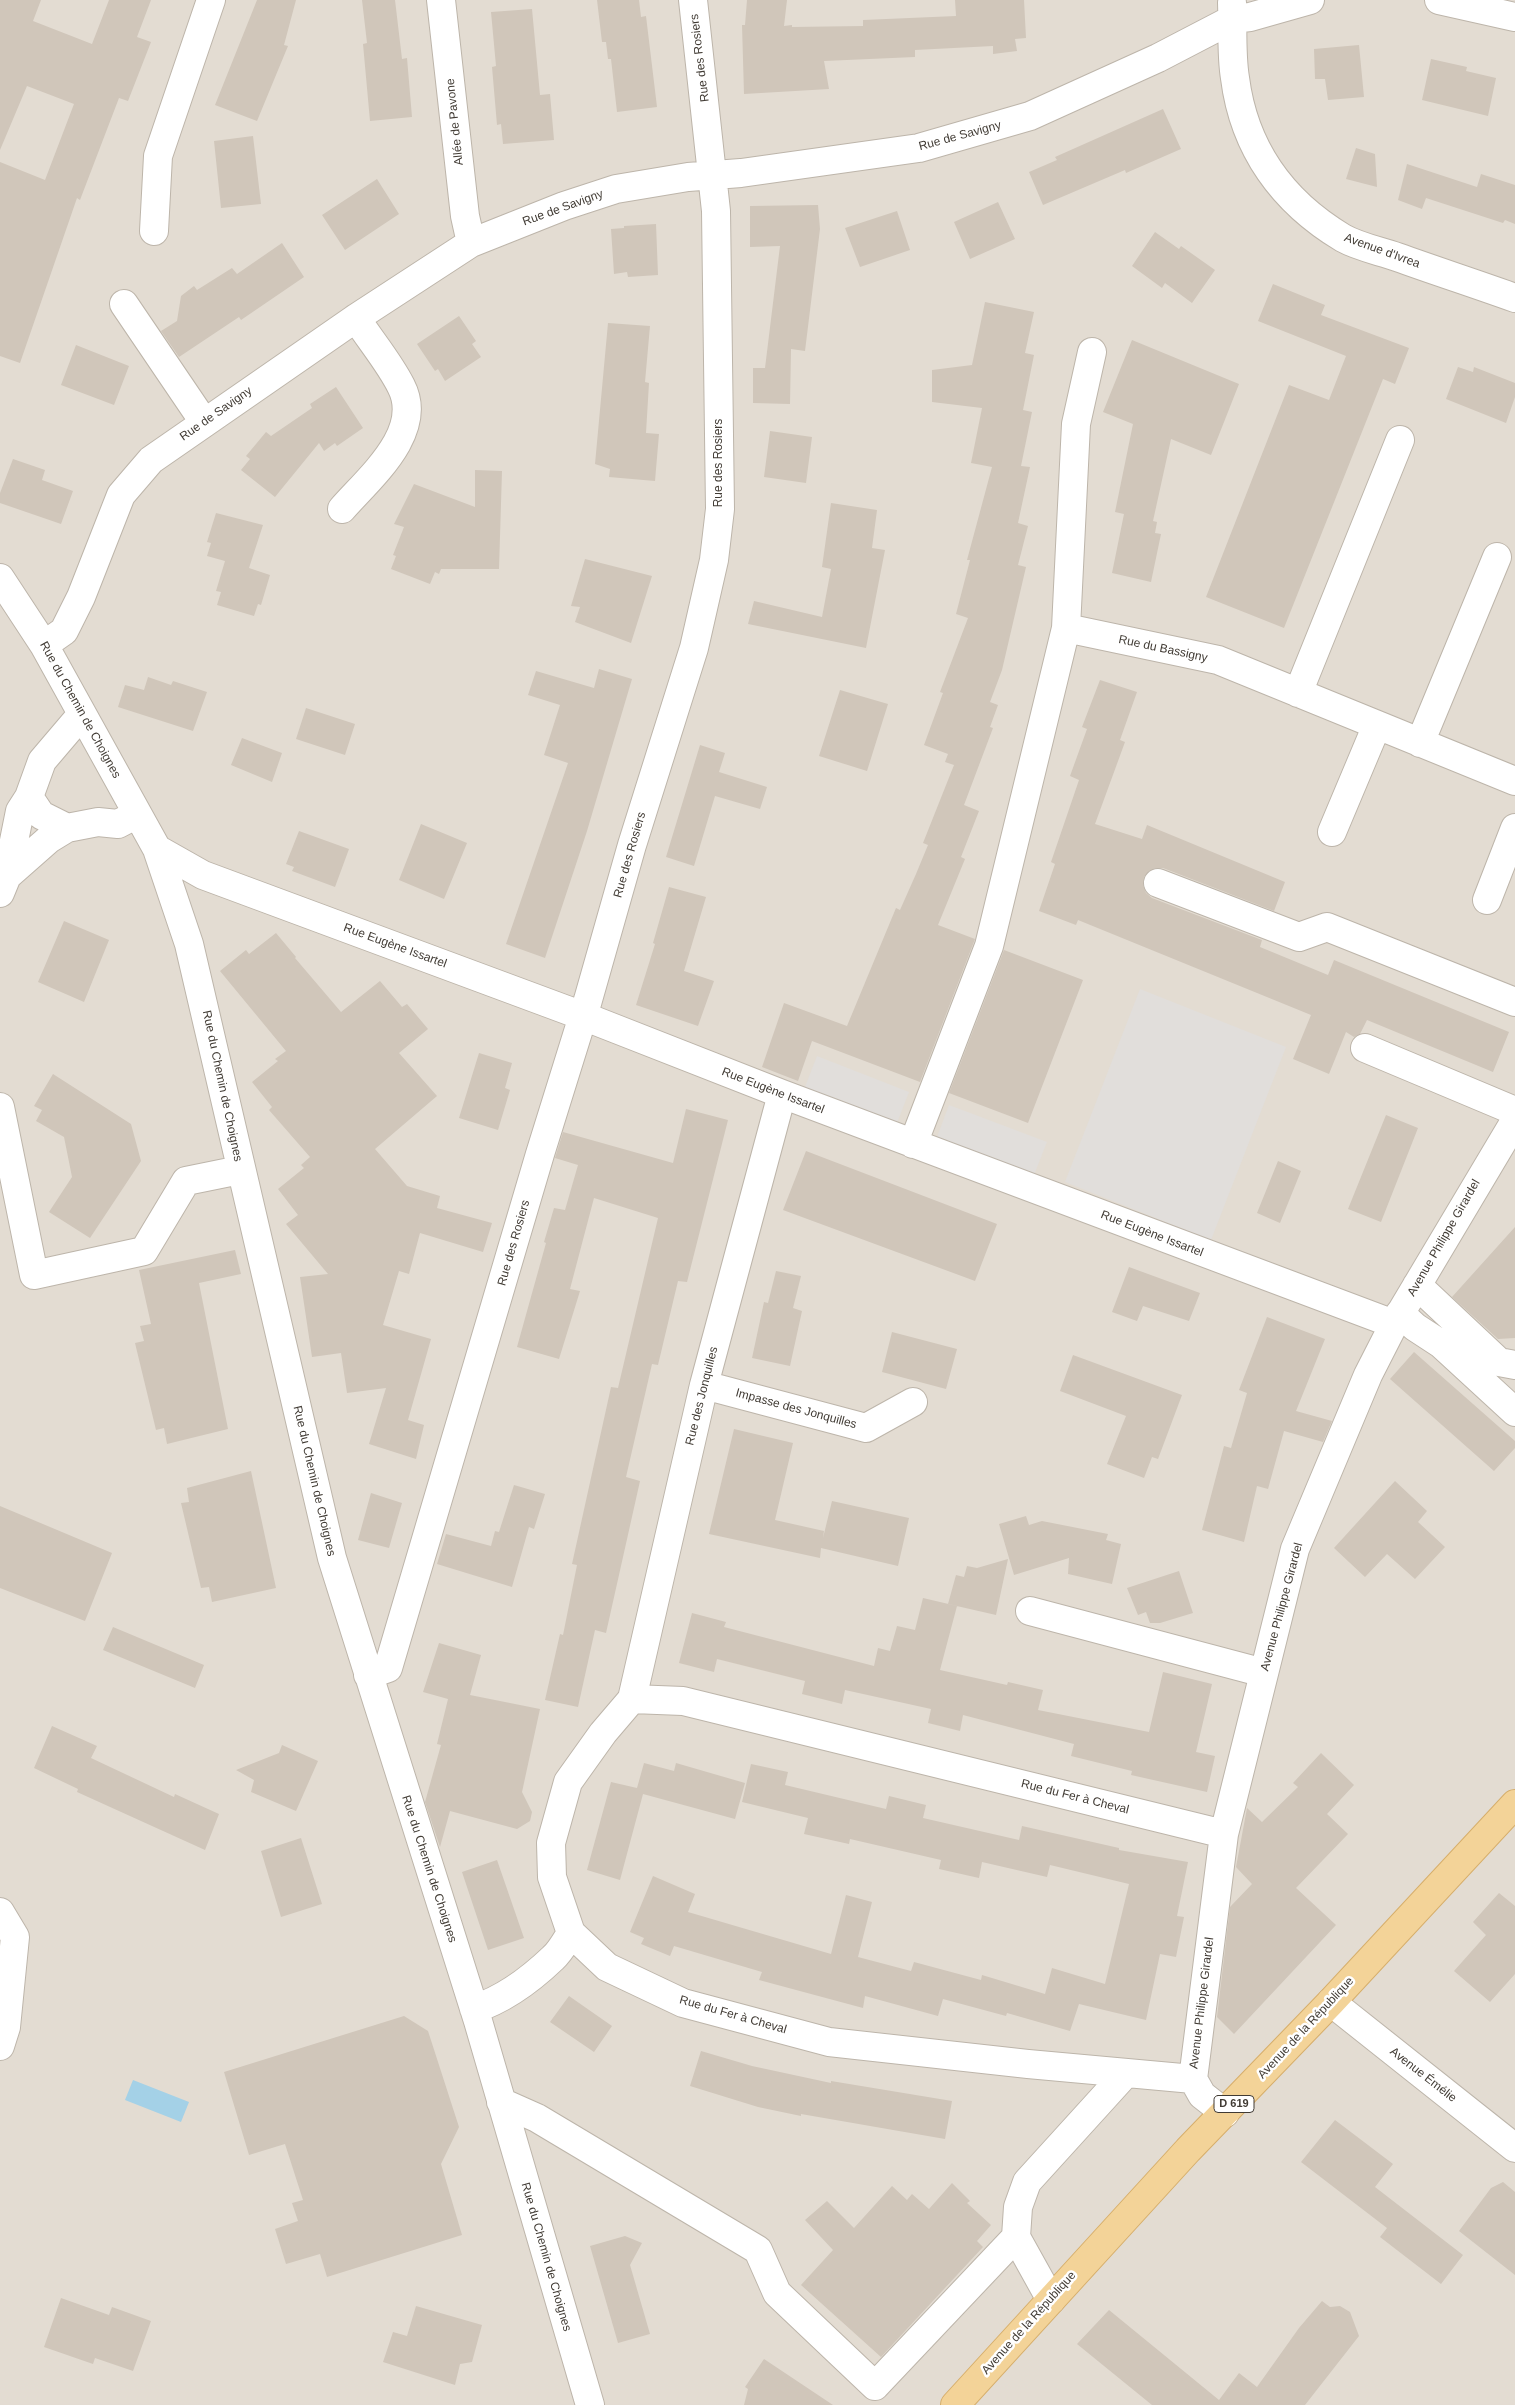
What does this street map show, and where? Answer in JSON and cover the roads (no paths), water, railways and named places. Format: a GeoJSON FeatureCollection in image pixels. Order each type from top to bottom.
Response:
{"type":"FeatureCollection","features":[{"type":"Feature","properties":{"kind":"main road","name":"Avenue de la République"},"geometry":{"type":"LineString","coordinates":[[955,2405],[1188,2150],[1225,2114],[1331,2002],[1515,1804]]}},
{"type":"Feature","properties":{"kind":"street"},"geometry":{"type":"LineString","coordinates":[[154,231],[158,156],[210,0]]}},
{"type":"Feature","properties":{"kind":"street","name":"Allée de Pavone"},"geometry":{"type":"LineString","coordinates":[[441,0],[465,216],[471,244]]}},
{"type":"Feature","properties":{"kind":"street","name":"Rue des Rosiers"},"geometry":{"type":"LineString","coordinates":[[368,1675],[388,1668],[583,1016],[632,844],[694,648],[714,560],[720,509],[716,210],[694,0]]}},
{"type":"Feature","properties":{"kind":"street"},"geometry":{"type":"LineString","coordinates":[[1232,9],[1250,17],[1310,0]]}},
{"type":"Feature","properties":{"kind":"street"},"geometry":{"type":"LineString","coordinates":[[1440,0],[1515,17]]}},
{"type":"Feature","properties":{"kind":"street","name":"Rue de Savigny"},"geometry":{"type":"LineString","coordinates":[[44,645],[64,631],[82,598],[121,495],[151,460],[356,318],[471,244],[564,206],[616,189],[688,177],[919,148],[1030,116],[1158,58],[1232,9]]}},
{"type":"Feature","properties":{"kind":"street","name":"Avenue d'Ivrea"},"geometry":{"type":"LineString","coordinates":[[1232,9],[1234,78],[1240,103],[1250,134],[1265,166],[1282,190],[1303,210],[1345,239],[1515,298]]}},
{"type":"Feature","properties":{"kind":"street"},"geometry":{"type":"LineString","coordinates":[[124,304],[204,422]]}},
{"type":"Feature","properties":{"kind":"street"},"geometry":{"type":"LineString","coordinates":[[342,509],[397,447],[408,411],[402,387],[356,318]]}},
{"type":"Feature","properties":{"kind":"street"},"geometry":{"type":"LineString","coordinates":[[913,1144],[989,946],[1066,628],[1076,424],[1092,352]]}},
{"type":"Feature","properties":{"kind":"street"},"geometry":{"type":"LineString","coordinates":[[1298,694],[1400,440]]}},
{"type":"Feature","properties":{"kind":"street"},"geometry":{"type":"LineString","coordinates":[[1420,743],[1497,557]]}},
{"type":"Feature","properties":{"kind":"street","name":"Rue du Chemin de Choignes"},"geometry":{"type":"LineString","coordinates":[[0,578],[44,645],[157,849],[189,944],[223,1085],[240,1170],[332,1558],[474,2009],[590,2405]]}},
{"type":"Feature","properties":{"kind":"street","name":"Rue du Bassigny"},"geometry":{"type":"LineString","coordinates":[[1066,628],[1218,660],[1515,781]]}},
{"type":"Feature","properties":{"kind":"street"},"geometry":{"type":"LineString","coordinates":[[3,884],[20,811],[29,797],[42,761],[82,714]]}},
{"type":"Feature","properties":{"kind":"street"},"geometry":{"type":"LineString","coordinates":[[1332,832],[1377,726]]}},
{"type":"Feature","properties":{"kind":"street"},"geometry":{"type":"LineString","coordinates":[[29,797],[41,815],[67,828]]}},
{"type":"Feature","properties":{"kind":"street"},"geometry":{"type":"LineString","coordinates":[[3,884],[49,838],[67,828],[98,822],[118,824],[137,814]]}},
{"type":"Feature","properties":{"kind":"street"},"geometry":{"type":"LineString","coordinates":[[1487,900],[1515,828]]}},
{"type":"Feature","properties":{"kind":"street","name":"Rue Eugène Issartel"},"geometry":{"type":"LineString","coordinates":[[157,849],[203,875],[583,1016],[913,1144],[1069,1193],[1397,1318]]}},
{"type":"Feature","properties":{"kind":"street"},"geometry":{"type":"LineString","coordinates":[[1158,883],[1299,937],[1328,926],[1515,1002]]}},
{"type":"Feature","properties":{"kind":"street"},"geometry":{"type":"LineString","coordinates":[[1365,1048],[1514,1124]]}},
{"type":"Feature","properties":{"kind":"street","name":"Rue des Jonquilles"},"geometry":{"type":"LineString","coordinates":[[632,1699],[704,1385],[782,1094]]}},
{"type":"Feature","properties":{"kind":"street"},"geometry":{"type":"LineString","coordinates":[[0,1108],[34,1275],[144,1251],[186,1181],[240,1170]]}},
{"type":"Feature","properties":{"kind":"street","name":"Avenue Philippe Girardel"},"geometry":{"type":"LineString","coordinates":[[1193,2078],[1224,1834],[1295,1549],[1368,1375],[1397,1318],[1514,1124]]}},
{"type":"Feature","properties":{"kind":"street"},"geometry":{"type":"LineString","coordinates":[[1416,1285],[1499,1362],[1515,1365]]}},
{"type":"Feature","properties":{"kind":"street"},"geometry":{"type":"LineString","coordinates":[[1397,1318],[1441,1344],[1515,1412]]}},
{"type":"Feature","properties":{"kind":"street","name":"Impasse des Jonquilles"},"geometry":{"type":"LineString","coordinates":[[704,1385],[866,1428],[913,1402]]}},
{"type":"Feature","properties":{"kind":"street"},"geometry":{"type":"LineString","coordinates":[[1030,1611],[1264,1673]]}},
{"type":"Feature","properties":{"kind":"street","name":"Rue du Fer à Cheval"},"geometry":{"type":"LineString","coordinates":[[1193,2078],[1028,2064],[829,2042],[683,2003],[608,1967],[572,1933],[552,1877],[552,1843],[568,1782],[603,1734],[632,1699],[683,1700],[1224,1834]]}},
{"type":"Feature","properties":{"kind":"street"},"geometry":{"type":"LineString","coordinates":[[0,1912],[15,1937],[6,2027],[0,2046]]}},
{"type":"Feature","properties":{"kind":"street"},"geometry":{"type":"LineString","coordinates":[[474,2009],[488,2004],[519,1985],[554,1958],[572,1933]]}},
{"type":"Feature","properties":{"kind":"street","name":"Avenue Émélie"},"geometry":{"type":"LineString","coordinates":[[1331,2002],[1515,2148]]}},
{"type":"Feature","properties":{"kind":"street"},"geometry":{"type":"LineString","coordinates":[[1051,2300],[1016,2237],[1018,2207],[1027,2182],[1126,2073]]}},
{"type":"Feature","properties":{"kind":"street"},"geometry":{"type":"LineString","coordinates":[[1193,2078],[1202,2095],[1225,2114]]}},
{"type":"Feature","properties":{"kind":"street"},"geometry":{"type":"LineString","coordinates":[[502,2102],[537,2118],[758,2250],[777,2293],[875,2386],[1016,2237]]}},
{"type":"Feature","properties":{"kind":"water"},"geometry":{"type":"Polygon","coordinates":[[[133,2080],[189,2102],[181,2122],[125,2100],[133,2080]]]}}]}
